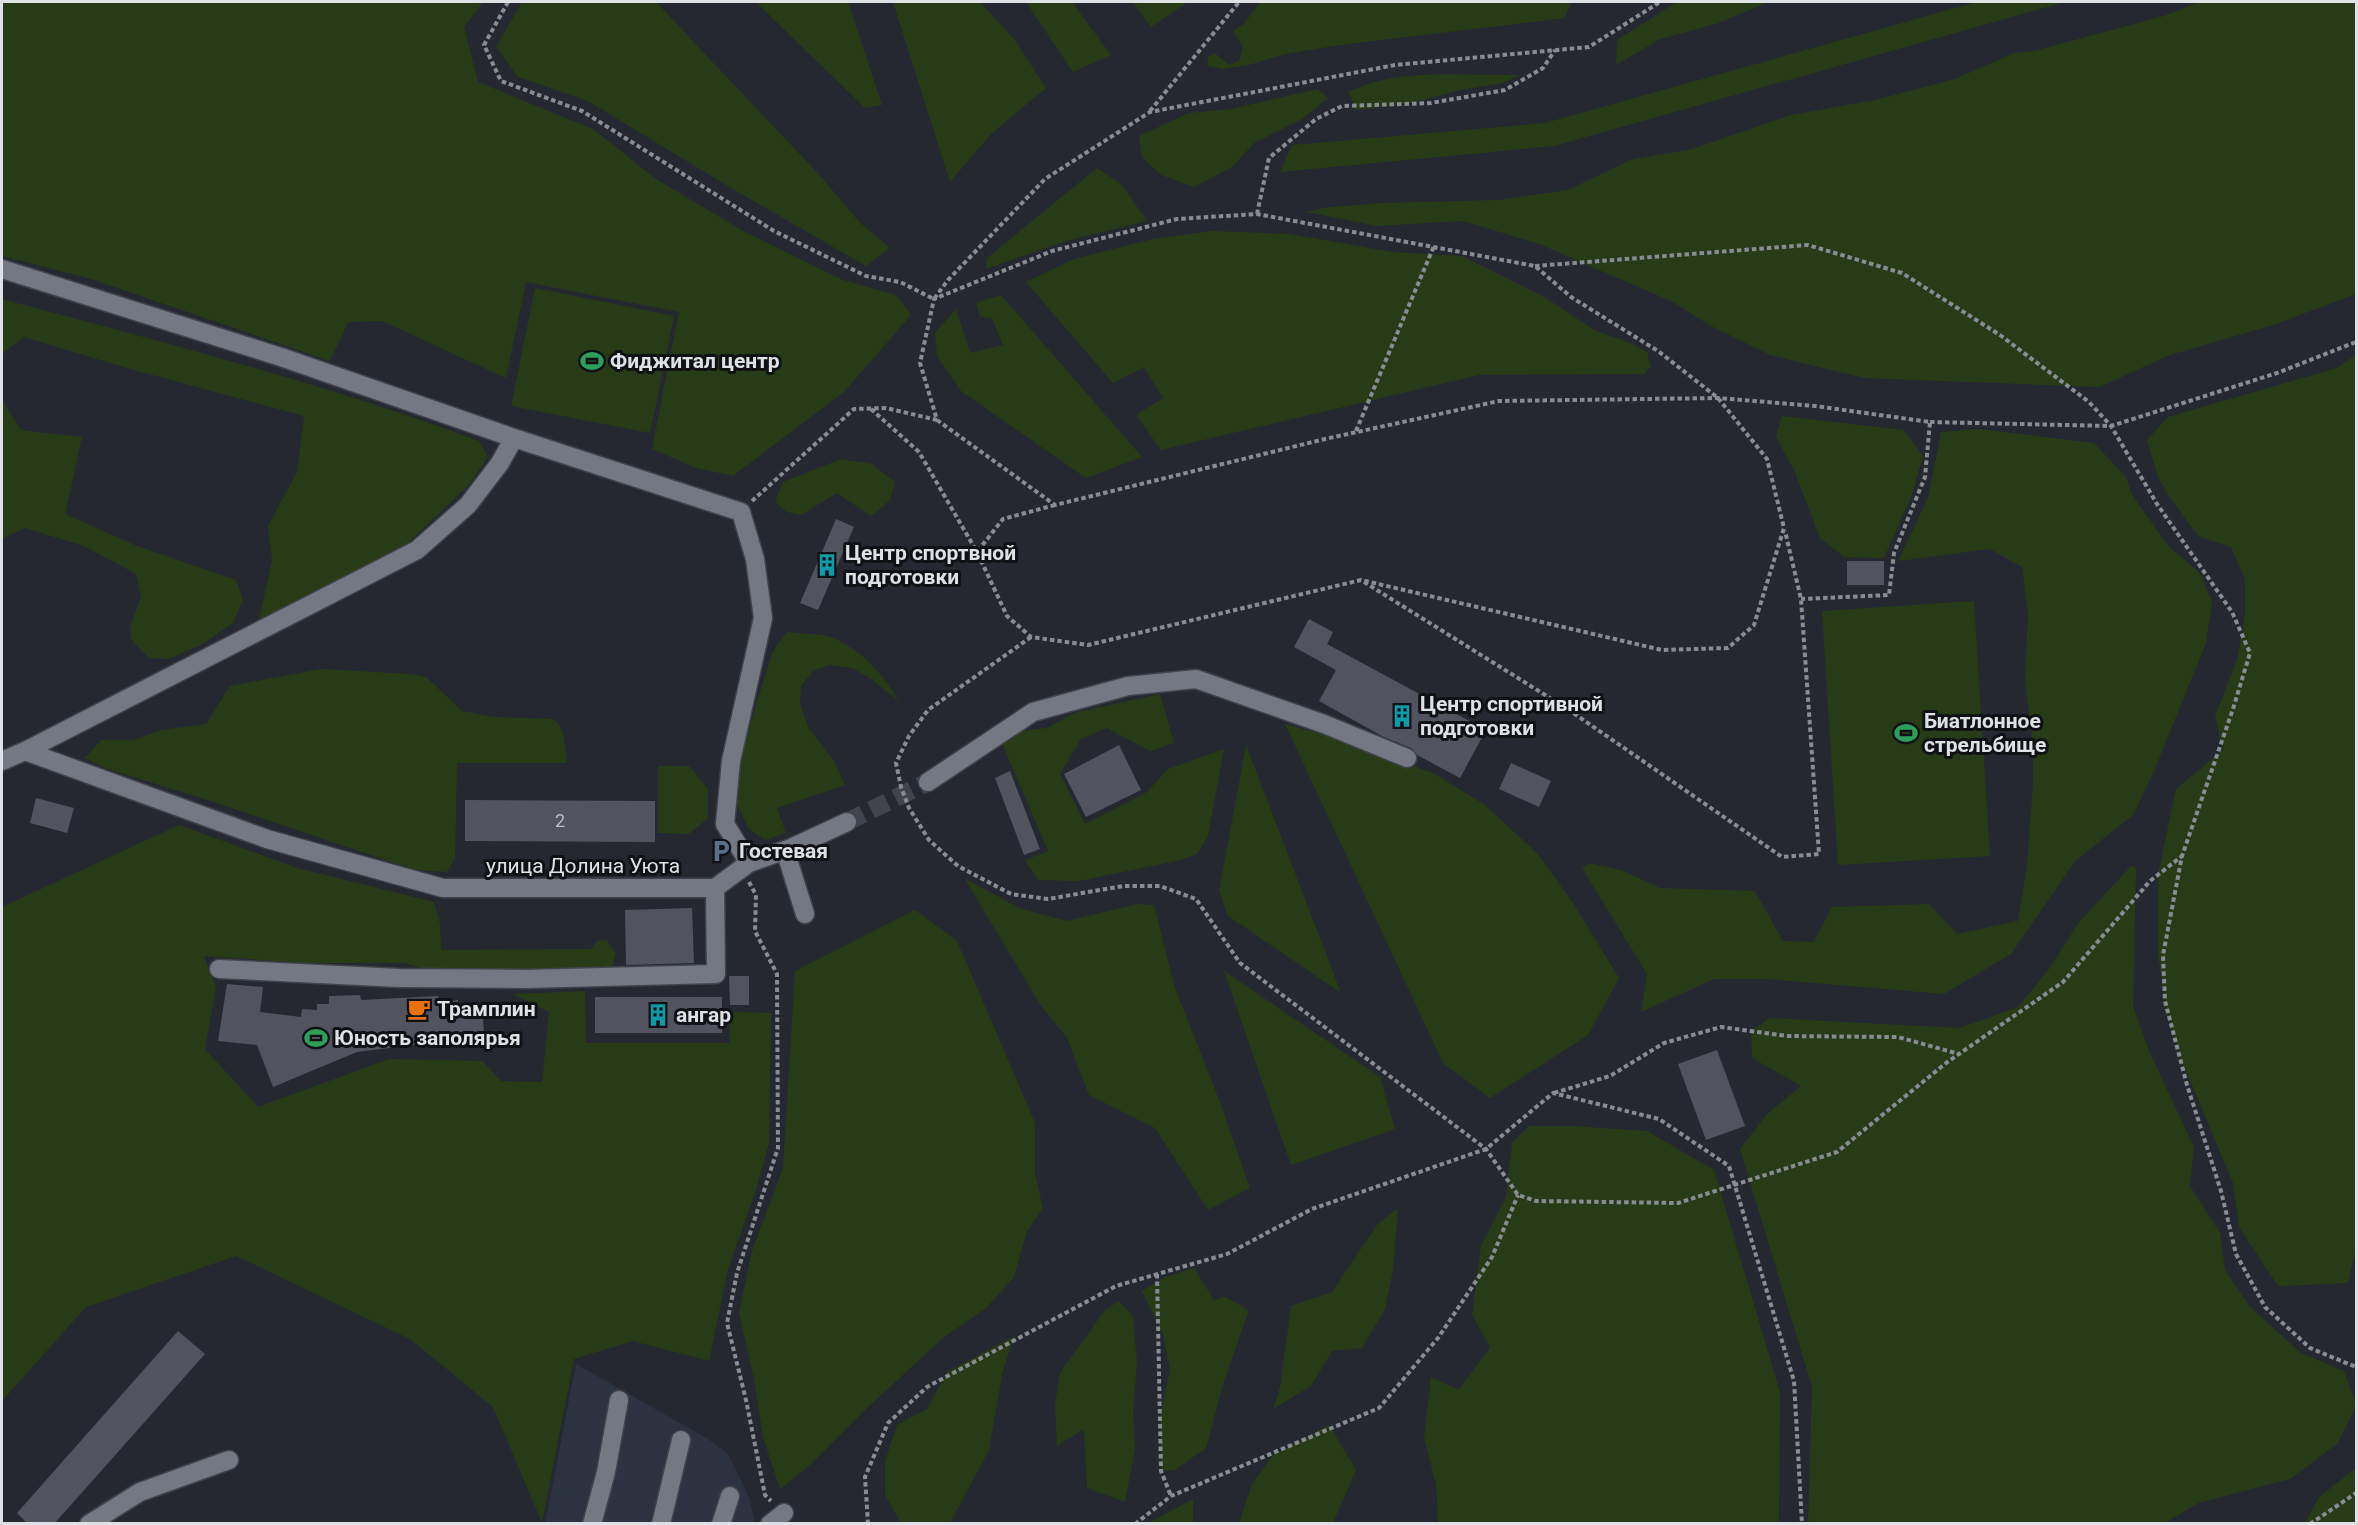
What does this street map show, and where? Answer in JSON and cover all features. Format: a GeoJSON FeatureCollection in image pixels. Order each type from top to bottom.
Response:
{"type":"FeatureCollection","features":[{"type":"Feature","properties":{"kind":"street"},"geometry":{"type":"LineString","coordinates":[[2,269],[281,357],[514,438],[741,512],[755,559],[763,618],[731,761],[725,824],[745,865]]}},
{"type":"Feature","properties":{"kind":"street"},"geometry":{"type":"LineString","coordinates":[[2,761],[417,550],[468,505],[500,463],[514,438]]}},
{"type":"Feature","properties":{"kind":"street"},"geometry":{"type":"LineString","coordinates":[[928,782],[1033,712],[1128,686],[1196,679],[1324,724],[1407,758]]}},
{"type":"Feature","properties":{"kind":"street","name":"улица Долина Уюта"},"geometry":{"type":"LineString","coordinates":[[25,751],[267,839],[443,888],[715,888]]}},
{"type":"Feature","properties":{"kind":"street"},"geometry":{"type":"LineString","coordinates":[[219,969],[399,978],[526,979],[716,974],[715,888],[745,865],[847,822]]}},
{"type":"Feature","properties":{"kind":"street"},"geometry":{"type":"LineString","coordinates":[[785,850],[805,914]]}},
{"type":"Feature","properties":{"kind":"street"},"geometry":{"type":"LineString","coordinates":[[592,1524],[606,1472],[619,1400]]}},
{"type":"Feature","properties":{"kind":"street"},"geometry":{"type":"LineString","coordinates":[[661,1524],[681,1440]]}},
{"type":"Feature","properties":{"kind":"street"},"geometry":{"type":"LineString","coordinates":[[89,1524],[140,1492],[229,1460]]}},
{"type":"Feature","properties":{"kind":"street"},"geometry":{"type":"LineString","coordinates":[[721,1524],[730,1496]]}},
{"type":"Feature","properties":{"kind":"path"},"geometry":{"type":"LineString","coordinates":[[508,2],[484,45],[501,81],[582,111],[774,231],[866,276],[900,282],[934,299],[1052,251],[1177,219],[1257,214],[1535,266],[1808,245],[1902,273],[2000,334],[2089,402],[2111,426],[2157,504],[2232,612],[2250,653],[2182,856],[2163,955],[2165,1001],[2187,1085],[2221,1191],[2236,1254],[2265,1307],[2310,1348],[2356,1367]]}},
{"type":"Feature","properties":{"kind":"path"},"geometry":{"type":"LineString","coordinates":[[937,420],[920,363],[934,299],[948,280],[1045,179],[1150,112],[1239,2]]}},
{"type":"Feature","properties":{"kind":"path"},"geometry":{"type":"LineString","coordinates":[[1150,112],[1395,65],[1589,47],[1660,2]]}},
{"type":"Feature","properties":{"kind":"path"},"geometry":{"type":"LineString","coordinates":[[1257,214],[1269,158],[1316,119],[1341,106],[1431,103],[1505,90],[1543,68],[1555,50]]}},
{"type":"Feature","properties":{"kind":"path"},"geometry":{"type":"LineString","coordinates":[[1356,432],[1434,246]]}},
{"type":"Feature","properties":{"kind":"path"},"geometry":{"type":"LineString","coordinates":[[1361,580],[1566,708],[1782,857],[1819,854],[1801,599],[1767,459],[1718,398],[1658,351],[1571,297],[1535,266]]}},
{"type":"Feature","properties":{"kind":"path"},"geometry":{"type":"LineString","coordinates":[[977,552],[1003,519],[1356,432],[1499,401],[1718,398],[1815,406],[1930,422],[2111,426],[2277,373],[2356,342]]}},
{"type":"Feature","properties":{"kind":"path"},"geometry":{"type":"LineString","coordinates":[[741,512],[854,409],[871,408],[886,408],[937,420],[1055,505]]}},
{"type":"Feature","properties":{"kind":"path"},"geometry":{"type":"LineString","coordinates":[[871,408],[919,452],[977,552],[1007,616],[1031,637],[1088,645],[1361,580],[1662,650],[1728,648],[1754,625],[1784,528]]}},
{"type":"Feature","properties":{"kind":"path"},"geometry":{"type":"LineString","coordinates":[[1801,599],[1889,595],[1894,554],[1925,477],[1930,422]]}},
{"type":"Feature","properties":{"kind":"path"},"geometry":{"type":"LineString","coordinates":[[1031,637],[928,710],[909,736],[896,763],[901,787],[909,808],[929,840],[958,866],[1011,894],[1048,899],[1123,886],[1160,886],[1196,899],[1240,963],[1486,1149],[1518,1195],[1536,1201],[1678,1203],[1837,1152],[1959,1054],[2063,982],[2150,881],[2182,856]]}},
{"type":"Feature","properties":{"kind":"path"},"geometry":{"type":"LineString","coordinates":[[745,865],[756,895],[755,931],[777,974],[778,1148],[737,1273],[727,1323],[746,1400],[765,1495],[777,1518]]}},
{"type":"Feature","properties":{"kind":"path"},"geometry":{"type":"LineString","coordinates":[[868,1524],[865,1477],[888,1423],[927,1387],[1116,1286],[1227,1254],[1312,1209],[1486,1149],[1553,1093],[1610,1076],[1664,1042],[1720,1027],[1787,1036],[1898,1037],[1959,1054]]}},
{"type":"Feature","properties":{"kind":"path"},"geometry":{"type":"LineString","coordinates":[[1553,1093],[1659,1119],[1729,1166],[1794,1381],[1802,1524]]}},
{"type":"Feature","properties":{"kind":"path"},"geometry":{"type":"LineString","coordinates":[[1135,1524],[1171,1496],[1379,1408],[1438,1338],[1486,1266],[1518,1195]]}},
{"type":"Feature","properties":{"kind":"path"},"geometry":{"type":"LineString","coordinates":[[1157,1274],[1161,1472],[1171,1496]]}},
{"type":"Feature","properties":{"kind":"path"},"geometry":{"type":"LineString","coordinates":[[2310,1524],[2356,1493]]}},
{"type":"Feature","properties":{"kind":"shaded area"},"geometry":{"type":"Polygon","coordinates":[[[576,1364],[708,1439],[728,1454],[749,1497],[755,1523],[545,1524],[576,1364]]]}},
{"type":"Feature","properties":{"kind":"green space"},"geometry":{"type":"Polygon","coordinates":[[[2,2],[483,2],[464,27],[478,82],[593,129],[656,179],[745,232],[843,280],[896,295],[911,315],[845,391],[733,476],[696,468],[652,449],[679,312],[526,282],[506,378],[382,321],[348,322],[330,361],[91,279],[2,256],[2,2]]]}},
{"type":"Feature","properties":{"kind":"green space"},"geometry":{"type":"Polygon","coordinates":[[[522,2],[656,2],[824,180],[859,222],[890,248],[866,266],[588,101],[518,77],[496,47],[522,2]]]}},
{"type":"Feature","properties":{"kind":"green space"},"geometry":{"type":"Polygon","coordinates":[[[756,2],[848,2],[882,105],[865,108],[756,2]]]}},
{"type":"Feature","properties":{"kind":"green space"},"geometry":{"type":"Polygon","coordinates":[[[893,2],[980,2],[1014,39],[1046,88],[991,134],[950,182],[893,2]]]}},
{"type":"Feature","properties":{"kind":"green space"},"geometry":{"type":"Polygon","coordinates":[[[1026,2],[1072,2],[1111,55],[1073,72],[1026,2]]]}},
{"type":"Feature","properties":{"kind":"green space"},"geometry":{"type":"Polygon","coordinates":[[[1133,2],[1188,2],[1151,27],[1133,2]]]}},
{"type":"Feature","properties":{"kind":"green space"},"geometry":{"type":"Polygon","coordinates":[[[1260,2],[1571,2],[1565,18],[1340,45],[1285,54],[1249,65],[1223,69],[1207,66],[1208,57],[1215,53],[1229,65],[1239,61],[1243,47],[1233,31],[1244,24],[1260,2]]]}},
{"type":"Feature","properties":{"kind":"green space"},"geometry":{"type":"Polygon","coordinates":[[[1677,2],[1769,2],[1716,24],[1660,39],[1616,65],[1617,40],[1677,2]]]}},
{"type":"Feature","properties":{"kind":"green space"},"geometry":{"type":"Polygon","coordinates":[[[1977,2],[2065,2],[1554,146],[1280,172],[1292,145],[1545,123],[1977,2]]]}},
{"type":"Feature","properties":{"kind":"green space"},"geometry":{"type":"Polygon","coordinates":[[[2199,2],[2356,2],[2356,294],[2276,324],[2167,356],[2100,387],[1864,378],[1770,355],[1709,325],[1673,302],[1539,244],[1463,221],[1377,226],[1307,212],[1322,208],[1383,203],[1498,200],[1568,190],[1630,160],[1692,149],[1791,115],[1875,100],[1955,79],[2014,53],[2034,51],[2164,16],[2199,2]]]}},
{"type":"Feature","properties":{"kind":"green space"},"geometry":{"type":"Polygon","coordinates":[[[1519,75],[1503,83],[1461,90],[1411,103],[1356,110],[1349,92],[1368,84],[1410,76],[1519,75]]]}},
{"type":"Feature","properties":{"kind":"green space"},"geometry":{"type":"Polygon","coordinates":[[[1317,89],[1328,98],[1302,119],[1254,143],[1232,167],[1194,187],[1161,175],[1142,157],[1139,136],[1189,113],[1232,109],[1317,89]]]}},
{"type":"Feature","properties":{"kind":"green space"},"geometry":{"type":"Polygon","coordinates":[[[1097,168],[1121,184],[1147,221],[1066,241],[986,269],[987,258],[1097,168]]]}},
{"type":"Feature","properties":{"kind":"green space"},"geometry":{"type":"Polygon","coordinates":[[[1212,231],[1289,234],[1392,252],[1462,256],[1546,298],[1594,330],[1633,344],[1647,352],[1651,367],[1644,374],[1479,375],[1161,450],[1136,415],[1163,398],[1144,367],[1113,383],[1026,282],[1074,259],[1153,239],[1212,231]]]}},
{"type":"Feature","properties":{"kind":"green space","name":"Фиджитал центр"},"geometry":{"type":"Polygon","coordinates":[[[535,288],[674,316],[650,433],[511,406],[535,288]]]}},
{"type":"Feature","properties":{"kind":"green space"},"geometry":{"type":"Polygon","coordinates":[[[1001,295],[1142,457],[1086,478],[961,391],[937,356],[935,333],[956,309],[970,353],[1003,345],[992,318],[980,317],[976,303],[1001,295]]]}},
{"type":"Feature","properties":{"kind":"green space"},"geometry":{"type":"Polygon","coordinates":[[[2,299],[242,364],[361,400],[479,441],[488,457],[468,486],[406,545],[259,620],[272,561],[268,526],[297,472],[304,416],[134,370],[24,337],[3,353],[2,299]]]}},
{"type":"Feature","properties":{"kind":"green space"},"geometry":{"type":"Polygon","coordinates":[[[2356,355],[2356,1248],[2348,1283],[2278,1286],[2239,1227],[2233,1183],[2179,1054],[2166,1010],[2158,954],[2158,874],[2176,789],[2223,750],[2215,716],[2237,660],[2245,614],[2245,579],[2231,547],[2198,536],[2168,495],[2158,477],[2147,440],[2168,417],[2337,368],[2356,355]]]}},
{"type":"Feature","properties":{"kind":"green space"},"geometry":{"type":"Polygon","coordinates":[[[2,400],[21,430],[82,437],[65,514],[137,546],[236,580],[243,600],[233,623],[201,645],[168,659],[149,658],[131,639],[130,627],[141,597],[136,574],[84,546],[25,528],[2,539],[2,400]]]}},
{"type":"Feature","properties":{"kind":"green space"},"geometry":{"type":"Polygon","coordinates":[[[1782,416],[1904,430],[1923,456],[1911,497],[1884,558],[1844,557],[1820,538],[1794,470],[1776,437],[1782,416]]]}},
{"type":"Feature","properties":{"kind":"green space"},"geometry":{"type":"Polygon","coordinates":[[[1979,429],[2094,443],[2126,477],[2132,495],[2170,548],[2199,572],[2212,602],[2206,643],[2154,771],[2133,815],[2075,861],[2011,954],[1944,994],[1766,979],[1714,979],[1641,1012],[1647,974],[1582,868],[1589,863],[1624,871],[1660,888],[1755,891],[1783,941],[1814,942],[1832,907],[1929,904],[1957,934],[2018,921],[2027,865],[2033,783],[2033,745],[2025,682],[2028,615],[2022,567],[1990,549],[1898,561],[1928,498],[1941,432],[1979,429]]]}},
{"type":"Feature","properties":{"kind":"green space"},"geometry":{"type":"Polygon","coordinates":[[[841,459],[872,464],[895,482],[890,500],[871,516],[837,493],[801,515],[787,512],[775,502],[783,482],[841,459]]]}},
{"type":"Feature","properties":{"kind":"green space","name":"Биатлонное стрельбище"},"geometry":{"type":"Polygon","coordinates":[[[1974,601],[1990,856],[1838,865],[1822,611],[1974,601]]]}},
{"type":"Feature","properties":{"kind":"green space"},"geometry":{"type":"Polygon","coordinates":[[[787,632],[822,635],[844,643],[871,665],[899,701],[870,678],[852,668],[830,665],[813,671],[801,686],[800,704],[809,729],[834,761],[845,785],[777,808],[786,833],[765,840],[749,829],[736,802],[735,774],[772,653],[787,632]]]}},
{"type":"Feature","properties":{"kind":"green space"},"geometry":{"type":"Polygon","coordinates":[[[321,669],[426,677],[462,711],[494,717],[553,719],[563,733],[567,763],[457,763],[455,858],[447,872],[415,870],[108,769],[85,758],[101,740],[134,740],[161,730],[206,724],[230,686],[321,669]]]}},
{"type":"Feature","properties":{"kind":"green space"},"geometry":{"type":"Polygon","coordinates":[[[1160,694],[1174,743],[1150,751],[1107,728],[1081,739],[1060,774],[1085,824],[1147,792],[1168,769],[1224,749],[1208,836],[1197,854],[1181,860],[1079,881],[1038,880],[1025,860],[1048,851],[1002,743],[1018,731],[1047,728],[1074,713],[1160,694]]]}},
{"type":"Feature","properties":{"kind":"green space"},"geometry":{"type":"Polygon","coordinates":[[[1285,724],[1346,741],[1435,774],[1485,805],[1538,854],[1573,903],[1619,978],[1588,1035],[1490,1098],[1443,1063],[1285,724]]]}},
{"type":"Feature","properties":{"kind":"green space"},"geometry":{"type":"Polygon","coordinates":[[[1246,745],[1341,993],[1228,916],[1219,891],[1246,745]]]}},
{"type":"Feature","properties":{"kind":"green space"},"geometry":{"type":"Polygon","coordinates":[[[658,766],[689,766],[708,789],[708,818],[689,834],[658,833],[658,766]]]}},
{"type":"Feature","properties":{"kind":"green space"},"geometry":{"type":"Polygon","coordinates":[[[179,825],[297,868],[434,902],[440,924],[441,950],[591,949],[597,941],[607,940],[616,954],[611,968],[428,970],[404,963],[307,963],[204,956],[216,987],[205,1049],[258,1107],[389,1059],[482,1061],[501,1081],[542,1082],[549,1012],[513,994],[585,991],[586,1043],[730,1043],[730,1012],[771,1013],[769,1143],[755,1193],[728,1269],[709,1361],[633,1341],[574,1359],[542,1523],[493,1407],[410,1339],[236,1256],[86,1307],[2,1401],[2,907],[179,825]]]}},
{"type":"Feature","properties":{"kind":"green space"},"geometry":{"type":"Polygon","coordinates":[[[2131,866],[2136,868],[2133,1006],[2149,1051],[2194,1147],[2190,1186],[2220,1233],[2225,1270],[2250,1307],[2301,1353],[2344,1371],[2356,1405],[2338,1443],[2290,1479],[2198,1503],[2165,1523],[1808,1523],[1812,1387],[1740,1149],[1767,1114],[1801,1086],[1752,1058],[1751,1031],[1770,1018],[1960,1028],[2018,1007],[2049,969],[2079,922],[2131,866]]]}},
{"type":"Feature","properties":{"kind":"green space"},"geometry":{"type":"Polygon","coordinates":[[[965,879],[1022,909],[1067,921],[1137,904],[1154,905],[1175,988],[1218,1097],[1250,1188],[1208,1210],[1155,1128],[1089,1095],[1067,1038],[1040,1004],[965,879]]]}},
{"type":"Feature","properties":{"kind":"green space"},"geometry":{"type":"Polygon","coordinates":[[[915,910],[957,941],[1035,1123],[1035,1174],[1043,1208],[1027,1231],[1014,1277],[986,1308],[944,1337],[867,1408],[810,1465],[780,1489],[763,1437],[754,1379],[739,1313],[752,1251],[783,1168],[795,971],[915,910]]]}},
{"type":"Feature","properties":{"kind":"green space"},"geometry":{"type":"Polygon","coordinates":[[[1224,971],[1380,1077],[1395,1129],[1291,1165],[1224,971]]]}},
{"type":"Feature","properties":{"kind":"green space"},"geometry":{"type":"Polygon","coordinates":[[[1529,1126],[1572,1126],[1647,1131],[1714,1170],[1780,1392],[1779,1523],[1438,1523],[1436,1484],[1424,1438],[1431,1377],[1459,1390],[1490,1347],[1472,1315],[1481,1246],[1506,1197],[1512,1143],[1529,1126]]]}},
{"type":"Feature","properties":{"kind":"green space"},"geometry":{"type":"Polygon","coordinates":[[[1398,1208],[1393,1269],[1385,1309],[1362,1348],[1332,1351],[1311,1386],[1273,1409],[1280,1387],[1291,1306],[1332,1292],[1377,1225],[1398,1208]]]}},
{"type":"Feature","properties":{"kind":"green space"},"geometry":{"type":"Polygon","coordinates":[[[1194,1268],[1214,1300],[1225,1297],[1249,1310],[1223,1384],[1206,1448],[1175,1470],[1161,1471],[1160,1417],[1170,1370],[1163,1334],[1142,1291],[1165,1277],[1194,1268]]]}},
{"type":"Feature","properties":{"kind":"green space"},"geometry":{"type":"Polygon","coordinates":[[[1119,1301],[1133,1316],[1137,1363],[1133,1412],[1135,1449],[1125,1502],[1087,1488],[1084,1429],[1057,1446],[1055,1404],[1060,1373],[1105,1310],[1119,1301]]]}},
{"type":"Feature","properties":{"kind":"green space"},"geometry":{"type":"Polygon","coordinates":[[[1014,1336],[1002,1374],[989,1450],[950,1523],[901,1523],[885,1495],[885,1461],[897,1425],[927,1409],[947,1372],[1014,1336]]]}},
{"type":"Feature","properties":{"kind":"green space"},"geometry":{"type":"Polygon","coordinates":[[[1329,1425],[1356,1470],[1333,1523],[1239,1523],[1252,1484],[1273,1455],[1329,1425]]]}},
{"type":"Feature","properties":{"kind":"green space"},"geometry":{"type":"Polygon","coordinates":[[[2356,1468],[2356,1523],[2305,1523],[2319,1497],[2356,1468]]]}},
{"type":"Feature","properties":{"kind":"green space"},"geometry":{"type":"Polygon","coordinates":[[[1193,1499],[1193,1523],[1149,1523],[1193,1499]]]}},
{"type":"Feature","properties":{"kind":"building","name":"Центр спортвной подготовки"},"geometry":{"type":"Polygon","coordinates":[[[836,519],[854,527],[818,610],[800,603],[836,519]]]}},
{"type":"Feature","properties":{"kind":"building"},"geometry":{"type":"Polygon","coordinates":[[[1847,561],[1884,561],[1884,585],[1847,585],[1847,561]]]}},
{"type":"Feature","properties":{"kind":"building","name":"Центр спортивной подготовки"},"geometry":{"type":"Polygon","coordinates":[[[1309,619],[1333,632],[1327,644],[1486,730],[1460,778],[1417,755],[1411,748],[1382,736],[1319,701],[1336,670],[1294,647],[1309,619]]]}},
{"type":"Feature","properties":{"kind":"building"},"geometry":{"type":"Polygon","coordinates":[[[1119,745],[1141,790],[1086,817],[1064,774],[1119,745]]]}},
{"type":"Feature","properties":{"kind":"building"},"geometry":{"type":"Polygon","coordinates":[[[1511,763],[1551,781],[1539,807],[1499,789],[1511,763]]]}},
{"type":"Feature","properties":{"kind":"building"},"geometry":{"type":"Polygon","coordinates":[[[1010,771],[1040,849],[1024,855],[995,778],[1010,771]]]}},
{"type":"Feature","properties":{"kind":"building"},"geometry":{"type":"Polygon","coordinates":[[[36,798],[74,808],[67,833],[30,823],[36,798]]]}},
{"type":"Feature","properties":{"kind":"building"},"geometry":{"type":"Polygon","coordinates":[[[465,800],[655,801],[655,842],[465,841],[465,800]]]}},
{"type":"Feature","properties":{"kind":"building","name":"ангар"},"geometry":{"type":"Polygon","coordinates":[[[692,908],[694,963],[626,965],[625,910],[692,908]]]}},
{"type":"Feature","properties":{"kind":"building"},"geometry":{"type":"Polygon","coordinates":[[[729,976],[749,976],[749,1005],[730,1005],[729,976]]]}},
{"type":"Feature","properties":{"kind":"building","name":"Юность заполярья"},"geometry":{"type":"Polygon","coordinates":[[[227,984],[263,987],[260,1012],[301,1017],[302,1009],[317,1010],[317,1004],[329,1004],[329,996],[360,995],[361,1000],[438,996],[440,1003],[458,1000],[458,1007],[473,1007],[473,1015],[483,1015],[484,1035],[474,1035],[475,1044],[438,1045],[438,1042],[357,1052],[273,1087],[257,1045],[218,1041],[227,984]]]}},
{"type":"Feature","properties":{"kind":"building","name":"ангар"},"geometry":{"type":"Polygon","coordinates":[[[595,997],[722,997],[722,1033],[595,1033],[595,997]]]}},
{"type":"Feature","properties":{"kind":"building"},"geometry":{"type":"Polygon","coordinates":[[[1717,1050],[1745,1126],[1706,1140],[1678,1064],[1717,1050]]]}},
{"type":"Feature","properties":{"kind":"building"},"geometry":{"type":"Polygon","coordinates":[[[178,1331],[205,1354],[54,1524],[28,1524],[17,1513],[178,1331]]]}},
{"type":"Feature","properties":{"kind":"tunnel"},"geometry":{"type":"LineString","coordinates":[[847,822],[928,782]]}},
{"type":"Feature","properties":{"kind":"place","name":"Фиджитал центр"},"geometry":{"type":"Point","coordinates":[592,361]}},
{"type":"Feature","properties":{"kind":"place","name":"Центр спортвной подготовки"},"geometry":{"type":"Point","coordinates":[827,565]}},
{"type":"Feature","properties":{"kind":"place","name":"Центр спортивной подготовки"},"geometry":{"type":"Point","coordinates":[1402,716]}},
{"type":"Feature","properties":{"kind":"place","name":"Биатлонное стрельбище"},"geometry":{"type":"Point","coordinates":[1906,733]}},
{"type":"Feature","properties":{"kind":"place","name":"Гостевая"},"geometry":{"type":"Point","coordinates":[721,851]}},
{"type":"Feature","properties":{"kind":"place","name":"Трамплин"},"geometry":{"type":"Point","coordinates":[419,1009]}},
{"type":"Feature","properties":{"kind":"place","name":"ангар"},"geometry":{"type":"Point","coordinates":[658,1015]}},
{"type":"Feature","properties":{"kind":"place","name":"Юность заполярья"},"geometry":{"type":"Point","coordinates":[316,1038]}}]}
